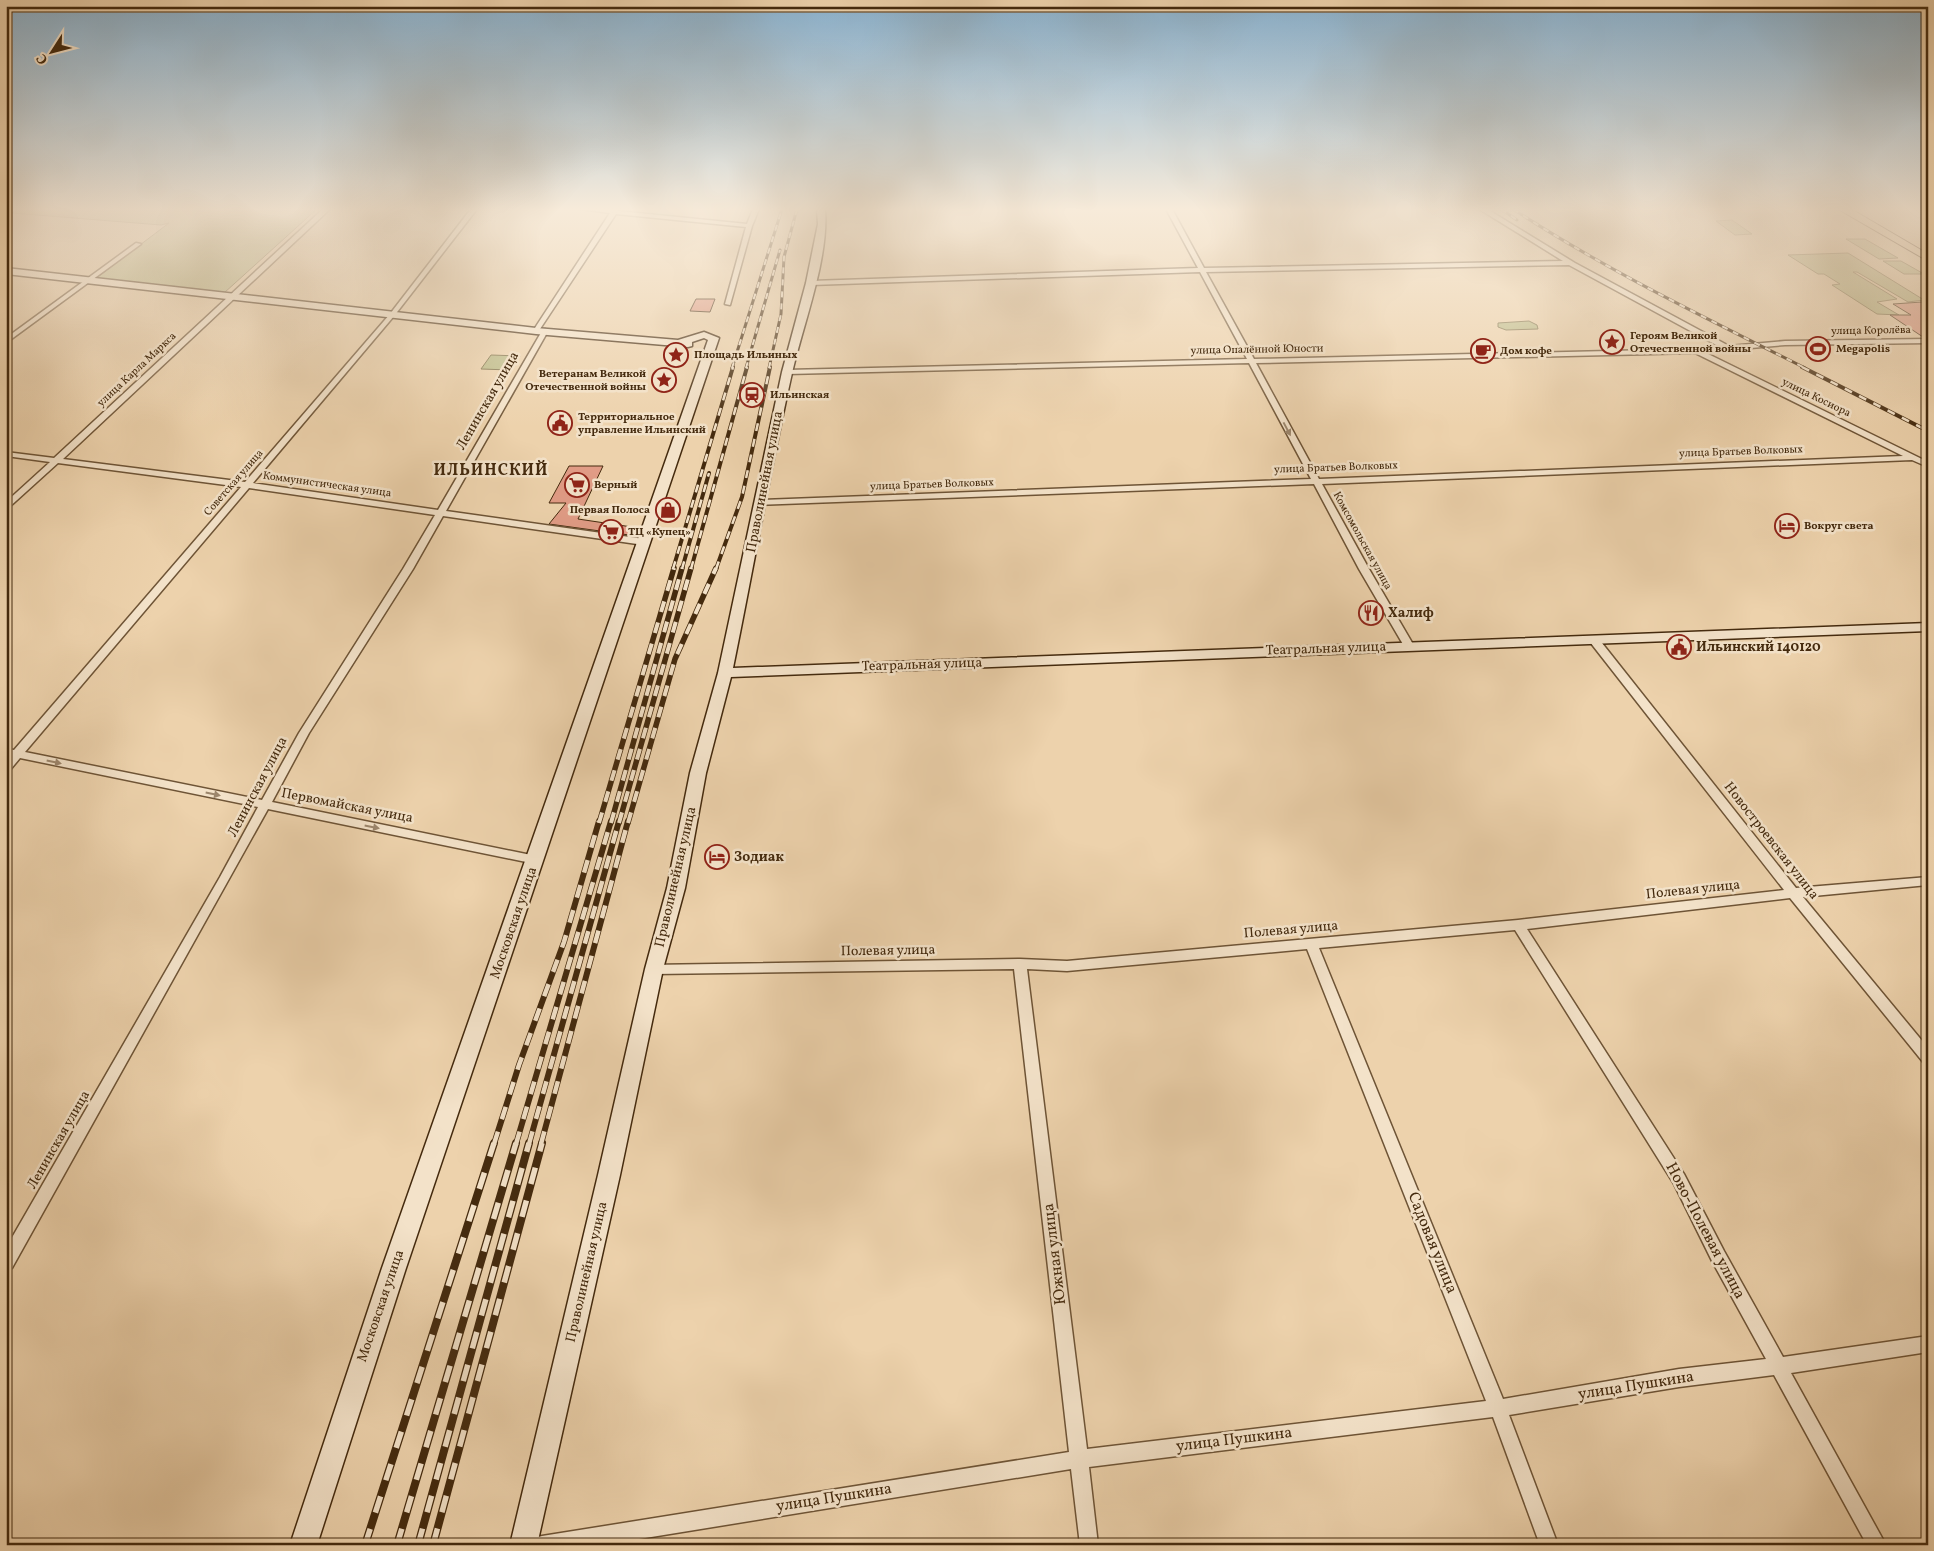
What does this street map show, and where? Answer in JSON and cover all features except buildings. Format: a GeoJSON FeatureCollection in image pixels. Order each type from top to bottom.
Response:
{"type":"FeatureCollection","features":[{"type":"Feature","properties":{"kind":"main road"},"geometry":{"type":"LineString","coordinates":[[90,281],[540,331]]}},
{"type":"Feature","properties":{"kind":"main road","name":"Праволинейная улица"},"geometry":{"type":"LineString","coordinates":[[523,1545],[609,1176],[654,969],[676,888],[698,773],[725,673],[787,372],[811,283]]}},
{"type":"Feature","properties":{"kind":"main road","name":"Московская улица"},"geometry":{"type":"LineString","coordinates":[[303,1545],[394,1268],[536,860],[714,338],[711,336],[700,336],[678,343],[540,331]]}},
{"type":"Feature","properties":{"kind":"main road","name":"Театральная улица"},"geometry":{"type":"LineString","coordinates":[[725,673],[1928,627]]}},
{"type":"Feature","properties":{"kind":"street"},"geometry":{"type":"LineString","coordinates":[[6,341],[86,281]]}},
{"type":"Feature","properties":{"kind":"street","name":"улица Карла Маркса"},"geometry":{"type":"LineString","coordinates":[[6,506],[250,281]]}},
{"type":"Feature","properties":{"kind":"street","name":"Советская улица"},"geometry":{"type":"LineString","coordinates":[[6,767],[11,753],[246,485],[392,315],[418,281]]}},
{"type":"Feature","properties":{"kind":"street","name":"Ленинская улица"},"geometry":{"type":"LineString","coordinates":[[6,1263],[266,805],[304,733],[408,569],[457,486],[540,331],[571,281]]}},
{"type":"Feature","properties":{"kind":"street"},"geometry":{"type":"LineString","coordinates":[[728,304],[734,281]]}},
{"type":"Feature","properties":{"kind":"street"},"geometry":{"type":"LineString","coordinates":[[811,283],[860,281]]}},
{"type":"Feature","properties":{"kind":"street","name":"Комсомольская улица"},"geometry":{"type":"LineString","coordinates":[[1210,281],[1315,480],[1409,646]]}},
{"type":"Feature","properties":{"kind":"street"},"geometry":{"type":"LineString","coordinates":[[1606,281],[1728,348]]}},
{"type":"Feature","properties":{"kind":"street","name":"улица Королёва"},"geometry":{"type":"LineString","coordinates":[[1728,348],[1785,343],[1928,341]]}},
{"type":"Feature","properties":{"kind":"street","name":"улица Опалённой Юности"},"geometry":{"type":"LineString","coordinates":[[787,372],[1695,351],[1728,348]]}},
{"type":"Feature","properties":{"kind":"street","name":"улица Косиора"},"geometry":{"type":"LineString","coordinates":[[1695,351],[1928,465]]}},
{"type":"Feature","properties":{"kind":"street","name":"Коммунистическая улица"},"geometry":{"type":"LineString","coordinates":[[6,454],[246,485],[644,542]]}},
{"type":"Feature","properties":{"kind":"street","name":"улица Братьев Волковых"},"geometry":{"type":"LineString","coordinates":[[761,503],[1912,458]]}},
{"type":"Feature","properties":{"kind":"street","name":"Новостроевская улица"},"geometry":{"type":"LineString","coordinates":[[1594,640],[1793,894],[1928,1058]]}},
{"type":"Feature","properties":{"kind":"street","name":"Первомайская улица"},"geometry":{"type":"LineString","coordinates":[[11,753],[536,860]]}},
{"type":"Feature","properties":{"kind":"street","name":"Полевая улица"},"geometry":{"type":"LineString","coordinates":[[654,969],[1020,964],[1067,966],[1518,925],[1928,881]]}},
{"type":"Feature","properties":{"kind":"street","name":"Ново-Полевая улица"},"geometry":{"type":"LineString","coordinates":[[1518,925],[1679,1179],[1718,1256],[1877,1545]]}},
{"type":"Feature","properties":{"kind":"street","name":"Садовая улица"},"geometry":{"type":"LineString","coordinates":[[1310,943],[1498,1408],[1549,1545]]}},
{"type":"Feature","properties":{"kind":"street","name":"Южная улица"},"geometry":{"type":"LineString","coordinates":[[1020,964],[1089,1545]]}},
{"type":"Feature","properties":{"kind":"street","name":"улица Пушкина"},"geometry":{"type":"LineString","coordinates":[[542,1545],[1080,1459],[1498,1408],[1679,1378],[1779,1366],[1928,1344]]}},
{"type":"Feature","properties":{"kind":"shaded area"},"geometry":{"type":"Polygon","coordinates":[[[117,281],[237,281],[224,293],[117,281]]]}},
{"type":"Feature","properties":{"kind":"shaded area"},"geometry":{"type":"Polygon","coordinates":[[[1836,281],[1868,281],[1897,299],[1877,302],[1899,315],[1877,314],[1832,285],[1840,284],[1836,281]]]}},
{"type":"Feature","properties":{"kind":"shaded area"},"geometry":{"type":"Polygon","coordinates":[[[1873,281],[1894,281],[1924,300],[1908,302],[1873,281]]]}},
{"type":"Feature","properties":{"kind":"shaded area"},"geometry":{"type":"Polygon","coordinates":[[[1529,321],[1537,325],[1538,329],[1506,330],[1498,327],[1498,323],[1529,321]]]}},
{"type":"Feature","properties":{"kind":"shaded area"},"geometry":{"type":"Polygon","coordinates":[[[491,355],[520,356],[510,370],[481,369],[491,355]]]}},
{"type":"Feature","properties":{"kind":"railway"},"geometry":{"type":"LineString","coordinates":[[732,368],[759,281]]}},
{"type":"Feature","properties":{"kind":"railway"},"geometry":{"type":"LineString","coordinates":[[746,368],[771,281]]}},
{"type":"Feature","properties":{"kind":"railway"},"geometry":{"type":"LineString","coordinates":[[769,368],[781,314],[783,281]]}},
{"type":"Feature","properties":{"kind":"railway"},"geometry":{"type":"LineString","coordinates":[[1636,281],[1805,368]]}},
{"type":"Feature","properties":{"kind":"railway"},"geometry":{"type":"LineString","coordinates":[[673,569],[733,367]]}},
{"type":"Feature","properties":{"kind":"railway"},"geometry":{"type":"LineString","coordinates":[[691,569],[747,367]]}},
{"type":"Feature","properties":{"kind":"railway"},"geometry":{"type":"LineString","coordinates":[[716,569],[742,497],[770,367]]}},
{"type":"Feature","properties":{"kind":"railway"},"geometry":{"type":"LineString","coordinates":[[1802,367],[1928,431]]}},
{"type":"Feature","properties":{"kind":"railway"},"geometry":{"type":"LineString","coordinates":[[682,569],[709,473]]}},
{"type":"Feature","properties":{"kind":"railway"},"geometry":{"type":"LineString","coordinates":[[599,823],[674,568]]}},
{"type":"Feature","properties":{"kind":"railway"},"geometry":{"type":"LineString","coordinates":[[611,823],[682,568]]}},
{"type":"Feature","properties":{"kind":"railway"},"geometry":{"type":"LineString","coordinates":[[619,823],[691,568]]}},
{"type":"Feature","properties":{"kind":"railway"},"geometry":{"type":"LineString","coordinates":[[628,823],[675,659],[716,568]]}},
{"type":"Feature","properties":{"kind":"railway"},"geometry":{"type":"LineString","coordinates":[[494,1144],[519,1065],[564,942],[599,821]]}},
{"type":"Feature","properties":{"kind":"railway"},"geometry":{"type":"LineString","coordinates":[[516,1144],[611,821]]}},
{"type":"Feature","properties":{"kind":"railway"},"geometry":{"type":"LineString","coordinates":[[529,1144],[619,821]]}},
{"type":"Feature","properties":{"kind":"railway"},"geometry":{"type":"LineString","coordinates":[[541,1144],[628,821]]}},
{"type":"Feature","properties":{"kind":"railway"},"geometry":{"type":"LineString","coordinates":[[365,1545],[494,1143]]}},
{"type":"Feature","properties":{"kind":"railway"},"geometry":{"type":"LineString","coordinates":[[397,1545],[516,1143]]}},
{"type":"Feature","properties":{"kind":"railway"},"geometry":{"type":"LineString","coordinates":[[418,1545],[529,1143]]}},
{"type":"Feature","properties":{"kind":"railway"},"geometry":{"type":"LineString","coordinates":[[433,1545],[542,1143]]}},
{"type":"Feature","properties":{"kind":"place","name":"Героям Великой Отечественной войны"},"geometry":{"type":"Point","coordinates":[1612,342]}},
{"type":"Feature","properties":{"kind":"place","name":"Megapolis"},"geometry":{"type":"Point","coordinates":[1818,349]}},
{"type":"Feature","properties":{"kind":"place","name":"Дом кофе"},"geometry":{"type":"Point","coordinates":[1483,351]}},
{"type":"Feature","properties":{"kind":"place","name":"Площадь Ильиных"},"geometry":{"type":"Point","coordinates":[676,355]}},
{"type":"Feature","properties":{"kind":"place","name":"Ветеранам Великой Отечественной войны"},"geometry":{"type":"Point","coordinates":[664,380]}},
{"type":"Feature","properties":{"kind":"place","name":"Ильинская"},"geometry":{"type":"Point","coordinates":[752,395]}},
{"type":"Feature","properties":{"kind":"place","name":"Территориальное управление Ильинский"},"geometry":{"type":"Point","coordinates":[560,423]}},
{"type":"Feature","properties":{"kind":"place","name":"Верный"},"geometry":{"type":"Point","coordinates":[577,485]}},
{"type":"Feature","properties":{"kind":"place","name":"Первая Полоса"},"geometry":{"type":"Point","coordinates":[668,510]}},
{"type":"Feature","properties":{"kind":"place","name":"Вокруг света"},"geometry":{"type":"Point","coordinates":[1787,526]}},
{"type":"Feature","properties":{"kind":"place","name":"ТЦ «Купец»"},"geometry":{"type":"Point","coordinates":[611,532]}},
{"type":"Feature","properties":{"kind":"place","name":"Халиф"},"geometry":{"type":"Point","coordinates":[1371,613]}},
{"type":"Feature","properties":{"kind":"place","name":"Ильинский 140120"},"geometry":{"type":"Point","coordinates":[1679,647]}},
{"type":"Feature","properties":{"kind":"place","name":"Зодиак"},"geometry":{"type":"Point","coordinates":[717,857]}},
{"type":"Feature","properties":{"kind":"district","name":"ИЛЬИНСКИЙ"},"geometry":{"type":"Point","coordinates":[491,471]}}]}
